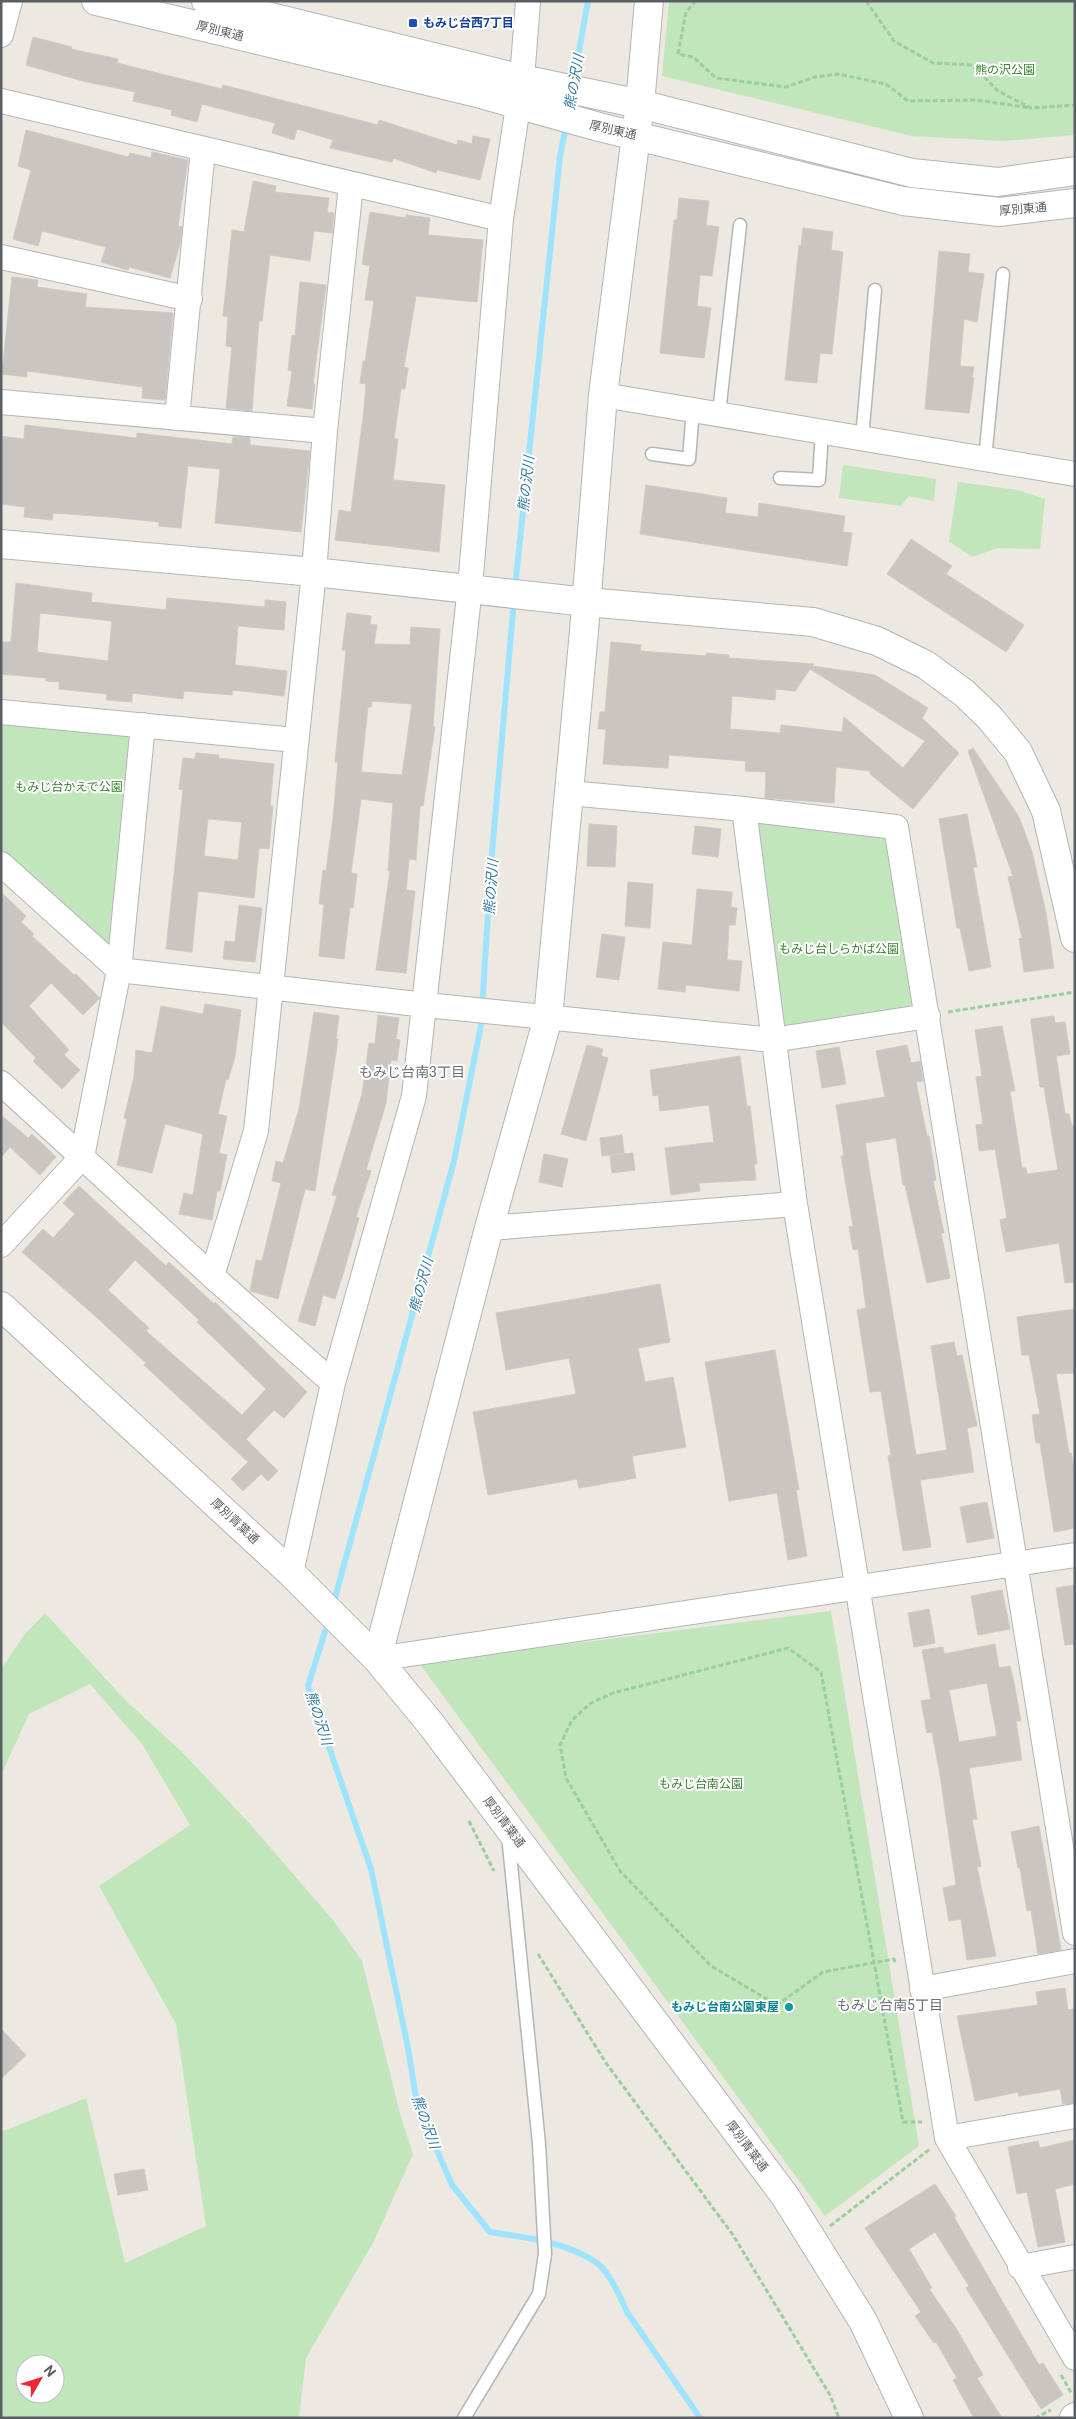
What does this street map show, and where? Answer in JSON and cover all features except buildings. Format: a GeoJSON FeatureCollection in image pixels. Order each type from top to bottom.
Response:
{"type":"FeatureCollection","features":[{"type":"Feature","properties":{"kind":"street"},"geometry":{"type":"LineString","coordinates":[[1,35],[10,1]]}},
{"type":"Feature","properties":{"kind":"street","name":"厚別東通"},"geometry":{"type":"LineString","coordinates":[[96,1],[520,92],[551,85],[640,104],[912,173],[998,182],[1075,171]]}},
{"type":"Feature","properties":{"kind":"street","name":"厚別東通"},"geometry":{"type":"LineString","coordinates":[[206,1],[520,92],[544,112],[903,201],[998,212],[1075,203]]}},
{"type":"Feature","properties":{"kind":"street"},"geometry":{"type":"LineString","coordinates":[[291,1572],[333,1383],[414,1096],[483,589],[501,219],[520,92],[528,1]]}},
{"type":"Feature","properties":{"kind":"street"},"geometry":{"type":"LineString","coordinates":[[648,1],[640,104],[603,394],[569,793],[536,1017],[490,1228],[368,1650],[859,1588],[1017,1565],[1075,1554]]}},
{"type":"Feature","properties":{"kind":"street"},"geometry":{"type":"LineString","coordinates":[[1,101],[501,219]]}},
{"type":"Feature","properties":{"kind":"street"},"geometry":{"type":"LineString","coordinates":[[177,418],[203,149]]}},
{"type":"Feature","properties":{"kind":"street"},"geometry":{"type":"LineString","coordinates":[[212,1276],[256,1131],[272,988],[295,740],[314,572],[325,432],[351,185]]}},
{"type":"Feature","properties":{"kind":"street"},"geometry":{"type":"LineString","coordinates":[[1,257],[190,298]]}},
{"type":"Feature","properties":{"kind":"street"},"geometry":{"type":"LineString","coordinates":[[603,394],[1075,474]]}},
{"type":"Feature","properties":{"kind":"street"},"geometry":{"type":"LineString","coordinates":[[1,402],[325,432]]}},
{"type":"Feature","properties":{"kind":"street"},"geometry":{"type":"LineString","coordinates":[[1,544],[314,572],[483,589],[586,602],[813,622],[877,641],[926,665],[964,693],[990,718],[1018,752],[1046,811],[1075,938]]}},
{"type":"Feature","properties":{"kind":"street"},"geometry":{"type":"LineString","coordinates":[[1,712],[295,740]]}},
{"type":"Feature","properties":{"kind":"street"},"geometry":{"type":"LineString","coordinates":[[1,1245],[82,1157],[119,970],[143,725]]}},
{"type":"Feature","properties":{"kind":"street"},"geometry":{"type":"LineString","coordinates":[[569,793],[744,809],[896,827],[1017,1565],[1075,1933]]}},
{"type":"Feature","properties":{"kind":"street"},"geometry":{"type":"LineString","coordinates":[[744,809],[795,1204],[859,1588],[922,1989],[938,2139],[1020,2267],[1075,2358]]}},
{"type":"Feature","properties":{"kind":"street"},"geometry":{"type":"LineString","coordinates":[[1,864],[119,970],[426,1006],[773,1040],[928,1016]]}},
{"type":"Feature","properties":{"kind":"street"},"geometry":{"type":"LineString","coordinates":[[1,1083],[212,1276],[333,1383]]}},
{"type":"Feature","properties":{"kind":"street"},"geometry":{"type":"LineString","coordinates":[[490,1228],[795,1204]]}},
{"type":"Feature","properties":{"kind":"street","name":"厚別青葉通"},"geometry":{"type":"LineString","coordinates":[[1,1306],[291,1572],[368,1650],[430,1723],[785,2196],[863,2321],[909,2418]]}},
{"type":"Feature","properties":{"kind":"street"},"geometry":{"type":"LineString","coordinates":[[922,1989],[1075,1961]]}},
{"type":"Feature","properties":{"kind":"street"},"geometry":{"type":"LineString","coordinates":[[938,2139],[1075,2116]]}},
{"type":"Feature","properties":{"kind":"street"},"geometry":{"type":"LineString","coordinates":[[1020,2267],[1075,2258]]}},
{"type":"Feature","properties":{"kind":"lane"},"geometry":{"type":"LineString","coordinates":[[719,413],[740,225]]}},
{"type":"Feature","properties":{"kind":"lane"},"geometry":{"type":"LineString","coordinates":[[985,459],[1003,274]]}},
{"type":"Feature","properties":{"kind":"lane"},"geometry":{"type":"LineString","coordinates":[[862,438],[875,290]]}},
{"type":"Feature","properties":{"kind":"lane"},"geometry":{"type":"LineString","coordinates":[[652,454],[689,459],[693,409]]}},
{"type":"Feature","properties":{"kind":"lane"},"geometry":{"type":"LineString","coordinates":[[780,478],[819,480],[822,431]]}},
{"type":"Feature","properties":{"kind":"lane"},"geometry":{"type":"LineString","coordinates":[[464,2418],[539,2294],[545,2254],[539,2144],[507,1828]]}},
{"type":"Feature","properties":{"kind":"path"},"geometry":{"type":"LineString","coordinates":[[696,1],[686,12],[678,54],[693,57],[716,78],[786,87],[815,77],[838,74],[886,84],[908,101],[976,100],[1031,108],[1075,105]]}},
{"type":"Feature","properties":{"kind":"path"},"geometry":{"type":"LineString","coordinates":[[866,1],[894,41],[933,63],[972,65],[998,91],[1031,108]]}},
{"type":"Feature","properties":{"kind":"path"},"geometry":{"type":"LineString","coordinates":[[928,1016],[1075,992]]}},
{"type":"Feature","properties":{"kind":"path"},"geometry":{"type":"LineString","coordinates":[[896,1969],[894,1959],[875,1962],[823,1972],[777,2005],[711,1966],[620,1872],[566,1778],[560,1745],[572,1720],[591,1703],[613,1693],[788,1648],[821,1672],[875,1962],[903,2122],[925,2122]]}},
{"type":"Feature","properties":{"kind":"path"},"geometry":{"type":"LineString","coordinates":[[469,1821],[498,1880]]}},
{"type":"Feature","properties":{"kind":"path"},"geometry":{"type":"LineString","coordinates":[[534,1947],[606,2063],[733,2235],[830,2395],[839,2418]]}},
{"type":"Feature","properties":{"kind":"path"},"geometry":{"type":"LineString","coordinates":[[834,2235],[830,2227],[930,2150],[938,2139]]}},
{"type":"Feature","properties":{"kind":"green space","name":"熊の沢公園"},"geometry":{"type":"Polygon","coordinates":[[[669,1],[1075,1],[1075,135],[1004,141],[912,136],[662,76],[669,1]]]}},
{"type":"Feature","properties":{"kind":"green space"},"geometry":{"type":"Polygon","coordinates":[[[843,465],[936,479],[934,501],[909,496],[901,506],[839,498],[843,465]]]}},
{"type":"Feature","properties":{"kind":"green space"},"geometry":{"type":"Polygon","coordinates":[[[958,482],[1018,490],[1045,499],[1040,549],[998,548],[972,557],[949,541],[958,482]]]}},
{"type":"Feature","properties":{"kind":"green space","name":"もみじ台かえで公園"},"geometry":{"type":"Polygon","coordinates":[[[1,712],[143,725],[119,970],[1,864],[1,712]]]}},
{"type":"Feature","properties":{"kind":"green space","name":"もみじ台しらかば公園"},"geometry":{"type":"Polygon","coordinates":[[[744,809],[896,827],[928,1016],[773,1040],[744,809]]]}},
{"type":"Feature","properties":{"kind":"green space","name":"もみじ台南公園"},"geometry":{"type":"Polygon","coordinates":[[[831,1611],[919,2146],[825,2216],[419,1663],[831,1611]]]}},
{"type":"Feature","properties":{"kind":"green space"},"geometry":{"type":"Polygon","coordinates":[[[45,1613],[126,1701],[181,1751],[250,1824],[333,1920],[362,1961],[400,2114],[413,2154],[374,2241],[306,2358],[299,2418],[1,2418],[1,2132],[86,2098],[125,2263],[206,2226],[176,2024],[99,1886],[190,1825],[142,1744],[90,1684],[29,1714],[1,1775],[1,1669],[25,1634],[45,1613]]]}},
{"type":"Feature","properties":{"kind":"waterway","name":"熊の沢川"},"geometry":{"type":"LineString","coordinates":[[573,84],[588,1]]}},
{"type":"Feature","properties":{"kind":"waterway","name":"熊の沢川"},"geometry":{"type":"LineString","coordinates":[[515,588],[560,156],[566,126]]}},
{"type":"Feature","properties":{"kind":"waterway","name":"熊の沢川"},"geometry":{"type":"LineString","coordinates":[[333,1605],[454,1161],[481,1025],[491,865],[514,600]]}},
{"type":"Feature","properties":{"kind":"waterway","name":"熊の沢川"},"geometry":{"type":"LineString","coordinates":[[328,1622],[308,1686],[371,1869],[408,2048],[417,2104],[452,2185],[490,2232],[559,2245],[597,2263],[606,2272],[627,2312],[700,2418]]}},
{"type":"Feature","properties":{"kind":"place","name":"もみじ台西7丁目"},"geometry":{"type":"Point","coordinates":[413,23]}},
{"type":"Feature","properties":{"kind":"place","name":"もみじ台南公園東屋"},"geometry":{"type":"Point","coordinates":[789,2007]}},
{"type":"Feature","properties":{"kind":"district","name":"もみじ台南3丁目"},"geometry":{"type":"Point","coordinates":[412,1072]}},
{"type":"Feature","properties":{"kind":"district","name":"もみじ台南5丁目"},"geometry":{"type":"Point","coordinates":[890,2005]}}]}
